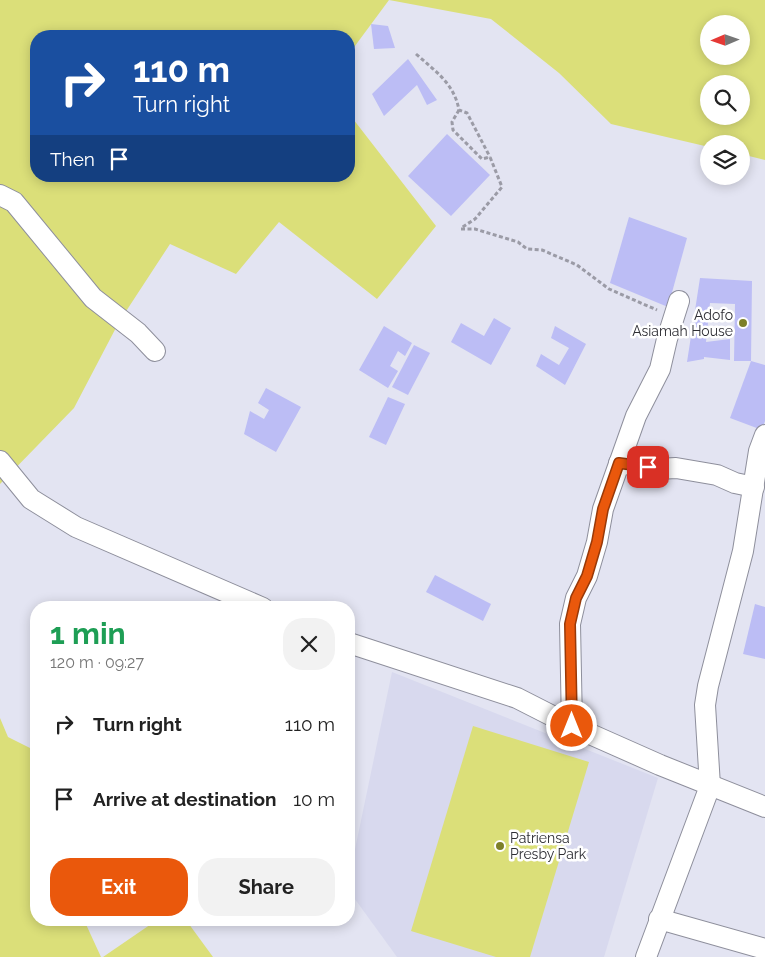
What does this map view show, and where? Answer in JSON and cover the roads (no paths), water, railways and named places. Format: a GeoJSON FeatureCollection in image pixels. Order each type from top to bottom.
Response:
{"type":"FeatureCollection","features":[{"type":"Feature","properties":{"kind":"street"},"geometry":{"type":"LineString","coordinates":[[0,195],[14,202],[93,298],[138,332],[154,351]]}},
{"type":"Feature","properties":{"kind":"street"},"geometry":{"type":"LineString","coordinates":[[572,726],[570,624],[576,598],[587,576],[597,542],[603,509],[636,416],[660,369],[676,309]]}},
{"type":"Feature","properties":{"kind":"street"},"geometry":{"type":"LineString","coordinates":[[646,957],[710,786],[705,705],[708,686],[743,551],[759,450],[765,434]]}},
{"type":"Feature","properties":{"kind":"street"},"geometry":{"type":"LineString","coordinates":[[0,461],[31,499],[76,527],[247,601]]}},
{"type":"Feature","properties":{"kind":"street"},"geometry":{"type":"LineString","coordinates":[[619,463],[658,469],[676,468],[717,475],[735,483],[754,487]]}},
{"type":"Feature","properties":{"kind":"street"},"geometry":{"type":"LineString","coordinates":[[355,645],[517,698],[572,726],[710,786],[765,807]]}},
{"type":"Feature","properties":{"kind":"street"},"geometry":{"type":"LineString","coordinates":[[659,919],[765,949]]}},
{"type":"Feature","properties":{"kind":"place","name":"Adofo Asiamah House"},"geometry":{"type":"Point","coordinates":[743,323]}},
{"type":"Feature","properties":{"kind":"place","name":"Patriensa Presby Park"},"geometry":{"type":"Point","coordinates":[500,846]}}]}
